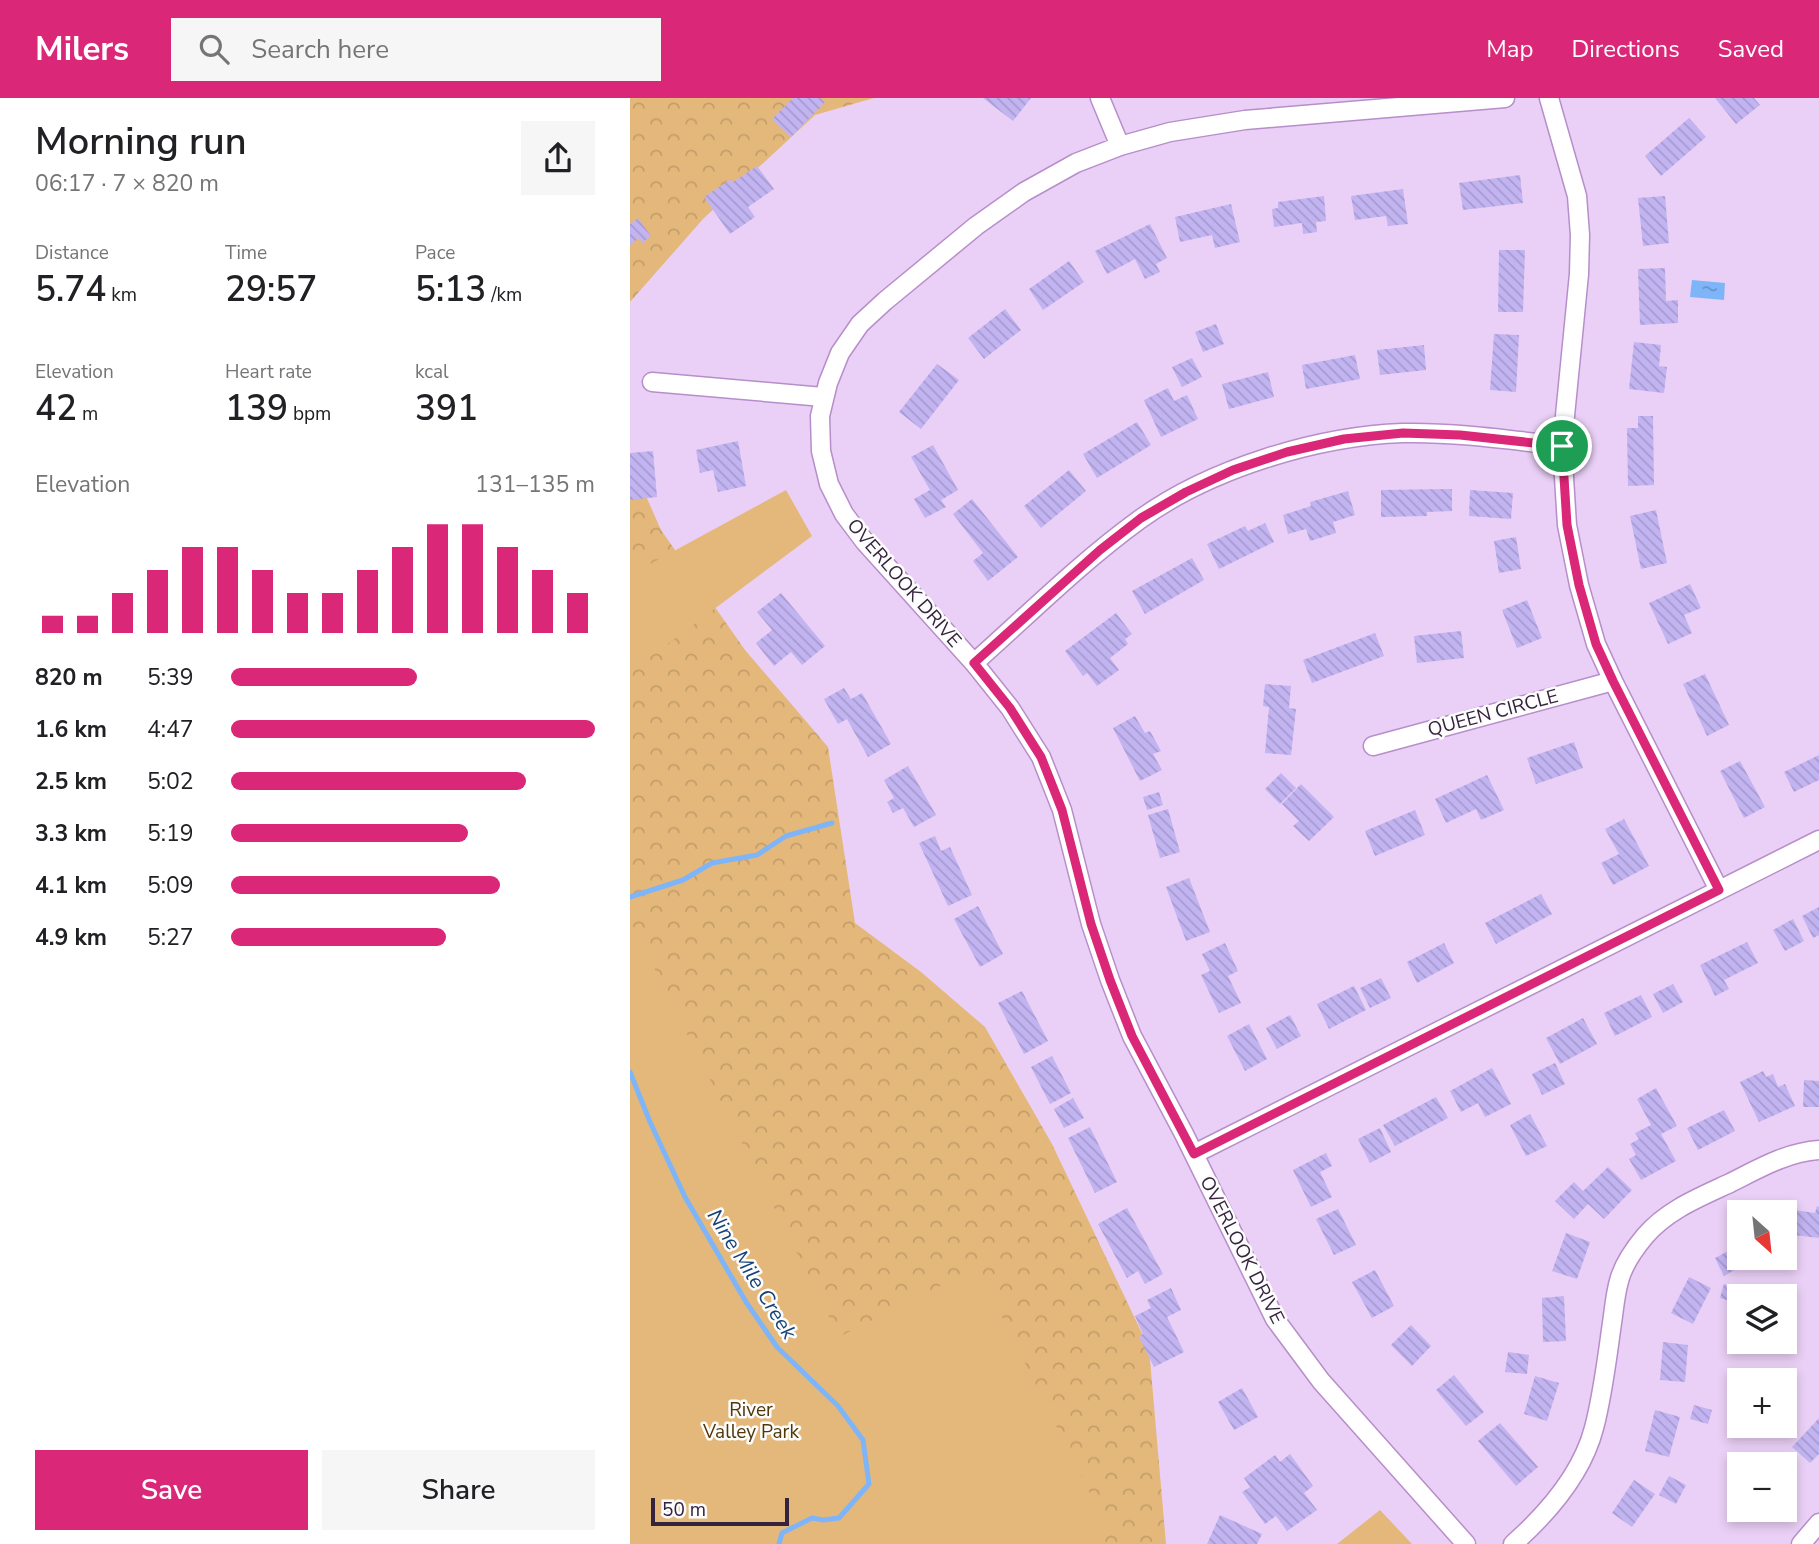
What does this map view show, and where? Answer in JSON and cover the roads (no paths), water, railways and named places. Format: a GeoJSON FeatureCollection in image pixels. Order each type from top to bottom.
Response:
{"type":"FeatureCollection","features":[{"type":"Feature","properties":{"kind":"street"},"geometry":{"type":"LineString","coordinates":[[1100,98],[1120,146]]}},
{"type":"Feature","properties":{"kind":"street","name":"OVERLOOK DRIVE"},"geometry":{"type":"LineString","coordinates":[[1466,1544],[1321,1381],[1275,1319],[1194,1154],[1132,1036],[1091,924],[1062,810],[1041,757],[1010,708],[974,663],[844,514],[829,484],[821,451],[821,416],[823,397],[840,353],[860,324],[976,226],[1024,192],[1076,163],[1120,146],[1170,132],[1339,105],[1504,98]]}},
{"type":"Feature","properties":{"kind":"street"},"geometry":{"type":"LineString","coordinates":[[1549,98],[1577,196],[1580,235],[1579,274],[1562,446],[1567,525],[1579,585],[1596,644],[1719,890]]}},
{"type":"Feature","properties":{"kind":"street"},"geometry":{"type":"LineString","coordinates":[[652,382],[823,397]]}},
{"type":"Feature","properties":{"kind":"street"},"geometry":{"type":"LineString","coordinates":[[974,663],[1100,550],[1141,518],[1186,492],[1233,470],[1287,452],[1344,439],[1403,433],[1460,435],[1562,446]]}},
{"type":"Feature","properties":{"kind":"street","name":"QUEEN CIRCLE"},"geometry":{"type":"LineString","coordinates":[[1373,746],[1613,681]]}},
{"type":"Feature","properties":{"kind":"street"},"geometry":{"type":"LineString","coordinates":[[1194,1154],[1819,840]]}},
{"type":"Feature","properties":{"kind":"street"},"geometry":{"type":"LineString","coordinates":[[1513,1544],[1553,1503],[1577,1469],[1593,1431],[1619,1280],[1631,1255],[1646,1234],[1667,1216],[1690,1202],[1782,1159],[1805,1151],[1819,1150]]}},
{"type":"Feature","properties":{"kind":"street"},"geometry":{"type":"LineString","coordinates":[[1801,1544],[1819,1522]]}},
{"type":"Feature","properties":{"kind":"water"},"geometry":{"type":"Polygon","coordinates":[[[1692,280],[1725,283],[1724,300],[1690,297],[1692,280]]]}},
{"type":"Feature","properties":{"kind":"waterway"},"geometry":{"type":"LineString","coordinates":[[630,897],[683,880],[712,863],[757,855],[786,836],[832,823]]}},
{"type":"Feature","properties":{"kind":"waterway","name":"Nine Mile Creek"},"geometry":{"type":"LineString","coordinates":[[630,1072],[685,1197],[746,1302],[777,1347],[838,1406],[863,1440],[869,1484],[839,1518],[812,1518],[782,1533],[779,1544]]}},
{"type":"Feature","properties":{"kind":"park label","name":"River Valley Park"},"geometry":{"type":"Point","coordinates":[751,1421]}}]}
